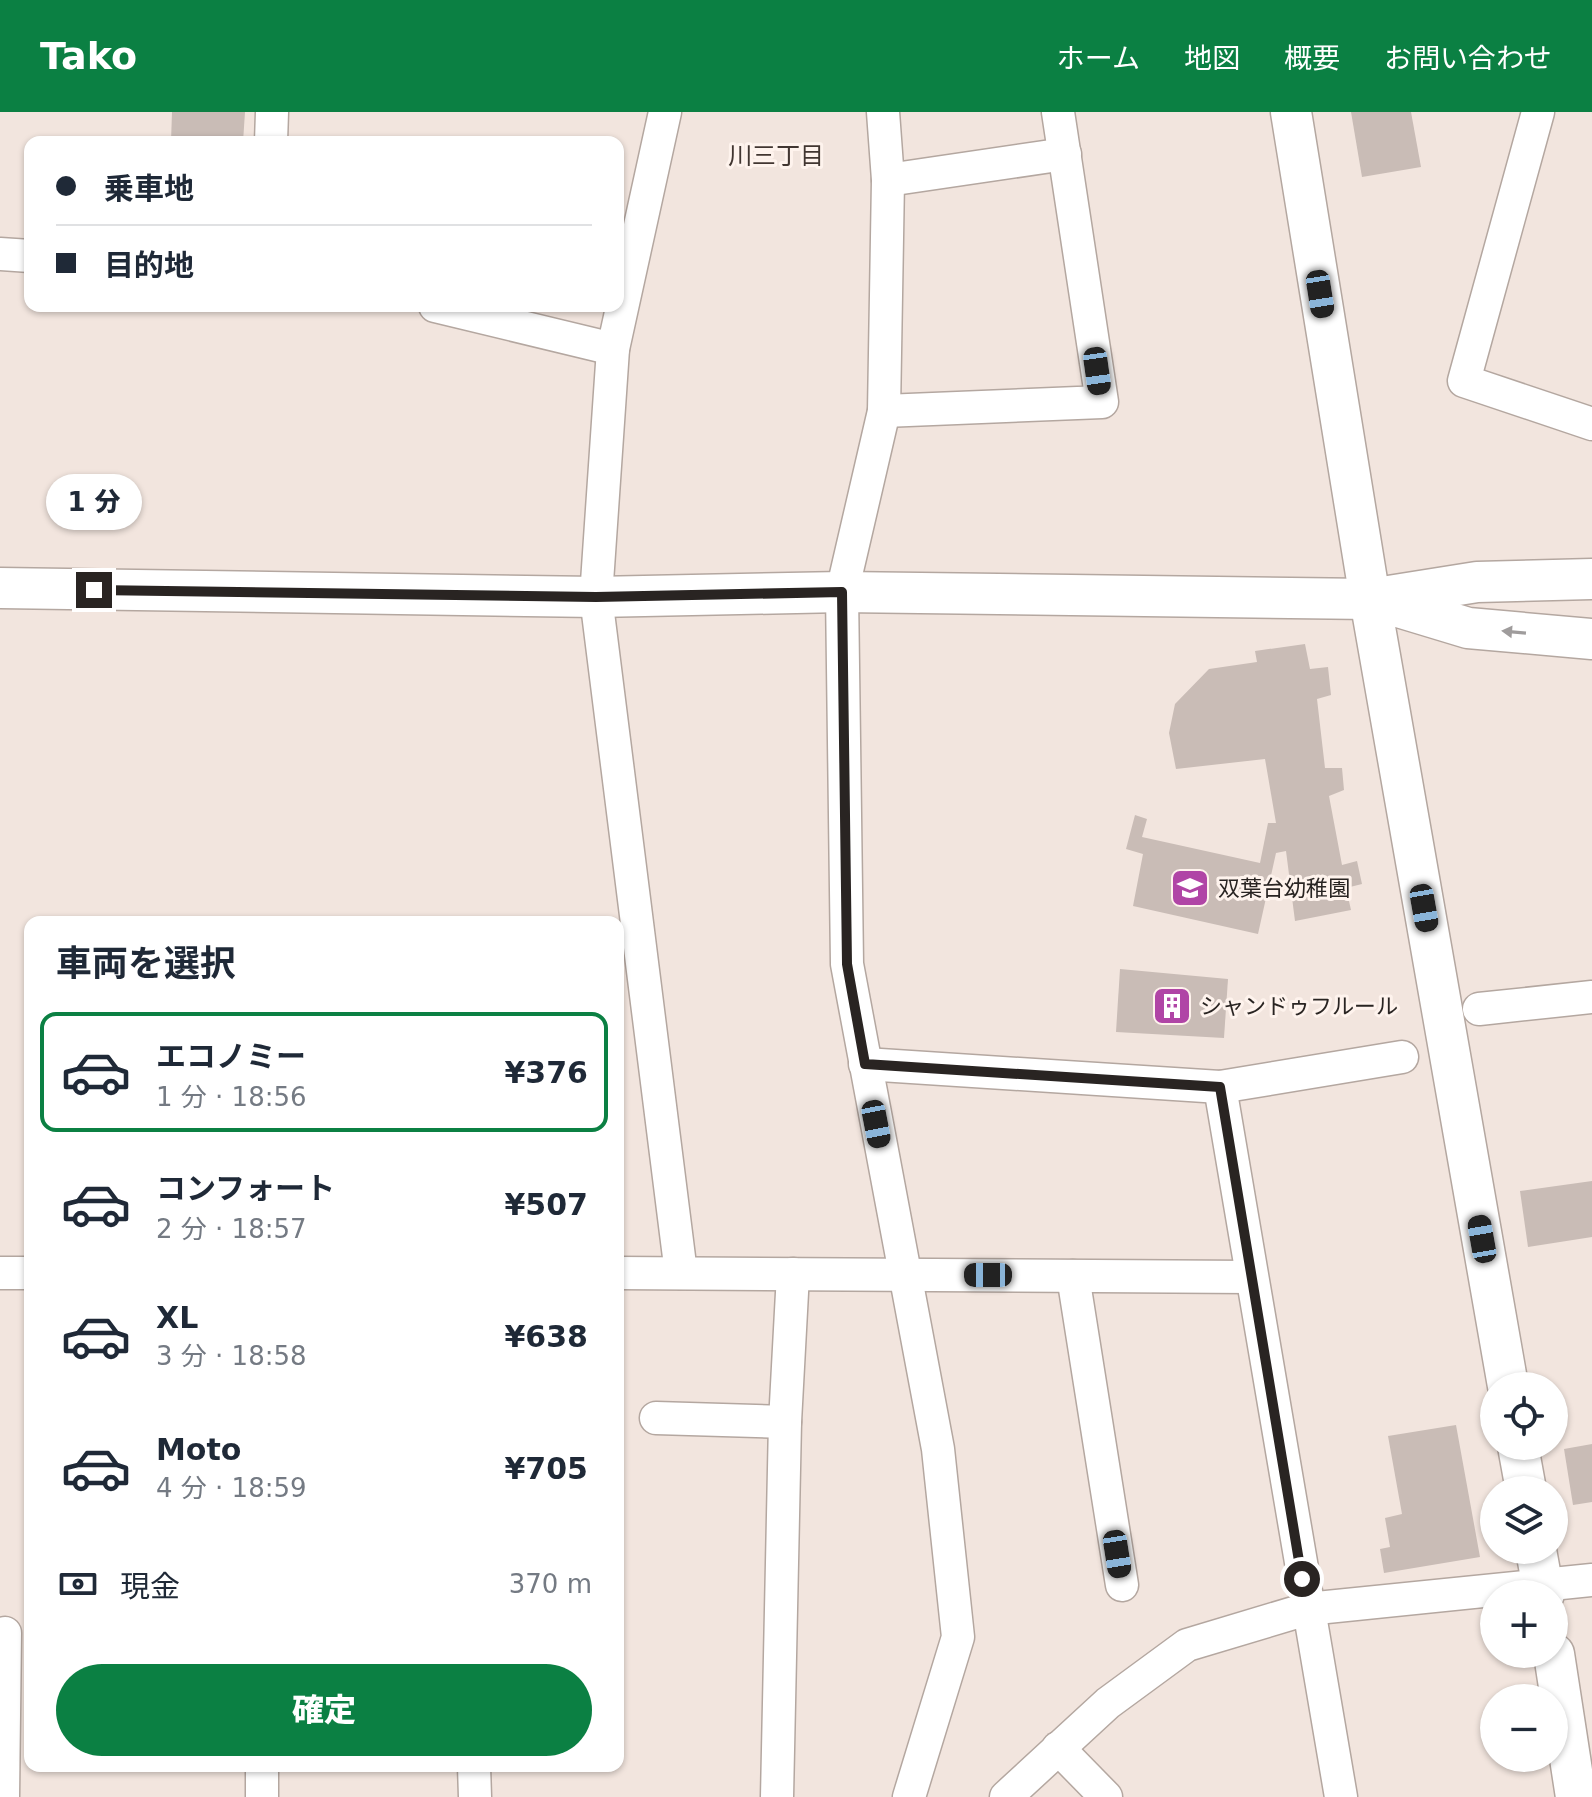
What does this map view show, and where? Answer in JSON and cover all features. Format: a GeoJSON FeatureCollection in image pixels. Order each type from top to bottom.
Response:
{"type":"FeatureCollection","features":[{"type":"Feature","properties":{"kind":"street"},"geometry":{"type":"LineString","coordinates":[[271,136],[272,112]]}},
{"type":"Feature","properties":{"kind":"street"},"geometry":{"type":"LineString","coordinates":[[624,299],[665,112]]}},
{"type":"Feature","properties":{"kind":"street"},"geometry":{"type":"LineString","coordinates":[[883,112],[888,180],[884,411],[842,592],[847,964],[938,1449],[958,1637],[909,1797]]}},
{"type":"Feature","properties":{"kind":"street"},"geometry":{"type":"LineString","coordinates":[[884,411],[1102,402],[1058,112]]}},
{"type":"Feature","properties":{"kind":"street"},"geometry":{"type":"LineString","coordinates":[[1291,112],[1370,599],[1506,1372]]}},
{"type":"Feature","properties":{"kind":"street"},"geometry":{"type":"LineString","coordinates":[[1538,112],[1464,381],[1592,424]]}},
{"type":"Feature","properties":{"kind":"street"},"geometry":{"type":"LineString","coordinates":[[888,180],[1065,154]]}},
{"type":"Feature","properties":{"kind":"street"},"geometry":{"type":"LineString","coordinates":[[0,254],[24,256]]}},
{"type":"Feature","properties":{"kind":"street"},"geometry":{"type":"LineString","coordinates":[[460,312],[613,349]]}},
{"type":"Feature","properties":{"kind":"street"},"geometry":{"type":"LineString","coordinates":[[621,312],[613,349],[596,597],[681,1273]]}},
{"type":"Feature","properties":{"kind":"street"},"geometry":{"type":"LineString","coordinates":[[0,588],[596,597],[842,592],[1370,599],[1477,582],[1592,579]]}},
{"type":"Feature","properties":{"kind":"street"},"geometry":{"type":"LineString","coordinates":[[1370,599],[1468,628],[1592,639]]}},
{"type":"Feature","properties":{"kind":"street"},"geometry":{"type":"LineString","coordinates":[[1479,1009],[1592,997]]}},
{"type":"Feature","properties":{"kind":"street"},"geometry":{"type":"LineString","coordinates":[[865,1064],[1220,1087],[1402,1057]]}},
{"type":"Feature","properties":{"kind":"street"},"geometry":{"type":"LineString","coordinates":[[1220,1087],[1341,1797]]}},
{"type":"Feature","properties":{"kind":"street"},"geometry":{"type":"LineString","coordinates":[[0,1273],[24,1273]]}},
{"type":"Feature","properties":{"kind":"street"},"geometry":{"type":"LineString","coordinates":[[624,1273],[1251,1277]]}},
{"type":"Feature","properties":{"kind":"street"},"geometry":{"type":"LineString","coordinates":[[777,1797],[785,1422],[793,1274]]}},
{"type":"Feature","properties":{"kind":"street"},"geometry":{"type":"LineString","coordinates":[[1073,1276],[1122,1585]]}},
{"type":"Feature","properties":{"kind":"street"},"geometry":{"type":"LineString","coordinates":[[656,1418],[785,1422]]}},
{"type":"Feature","properties":{"kind":"street"},"geometry":{"type":"LineString","coordinates":[[1006,1797],[1108,1703],[1187,1645],[1307,1609],[1541,1576],[1592,1580]]}},
{"type":"Feature","properties":{"kind":"street"},"geometry":{"type":"LineString","coordinates":[[3,1797],[2,1755],[12,1633]]}},
{"type":"Feature","properties":{"kind":"street"},"geometry":{"type":"LineString","coordinates":[[1556,1668],[1576,1797]]}},
{"type":"Feature","properties":{"kind":"street"},"geometry":{"type":"LineString","coordinates":[[1058,1748],[1106,1797]]}},
{"type":"Feature","properties":{"kind":"street"},"geometry":{"type":"LineString","coordinates":[[262,1772],[262,1797]]}},
{"type":"Feature","properties":{"kind":"street"},"geometry":{"type":"LineString","coordinates":[[474,1772],[475,1797]]}},
{"type":"Feature","properties":{"kind":"building"},"geometry":{"type":"Polygon","coordinates":[[[172,112],[245,112],[243,136],[171,136],[172,112]]]}},
{"type":"Feature","properties":{"kind":"building"},"geometry":{"type":"Polygon","coordinates":[[[1351,112],[1411,112],[1421,167],[1362,177],[1351,112]]]}},
{"type":"Feature","properties":{"kind":"building"},"geometry":{"type":"Polygon","coordinates":[[[1305,644],[1310,669],[1328,667],[1331,695],[1317,699],[1325,768],[1342,768],[1344,790],[1329,796],[1342,865],[1357,861],[1362,884],[1346,888],[1351,910],[1295,921],[1286,851],[1276,853],[1258,934],[1133,906],[1143,854],[1126,849],[1135,815],[1147,819],[1142,837],[1260,863],[1268,823],[1276,823],[1265,759],[1176,769],[1169,733],[1175,704],[1209,669],[1257,662],[1255,651],[1305,644]]]}},
{"type":"Feature","properties":{"kind":"building","name":"シャンドゥフルール"},"geometry":{"type":"Polygon","coordinates":[[[1120,969],[1228,979],[1224,1038],[1116,1032],[1120,969]]]}},
{"type":"Feature","properties":{"kind":"building"},"geometry":{"type":"Polygon","coordinates":[[[1592,1181],[1592,1237],[1528,1247],[1520,1191],[1592,1181]]]}},
{"type":"Feature","properties":{"kind":"building"},"geometry":{"type":"Polygon","coordinates":[[[1456,1425],[1480,1557],[1384,1573],[1380,1549],[1390,1547],[1385,1518],[1402,1514],[1388,1436],[1456,1425]]]}},
{"type":"Feature","properties":{"kind":"building"},"geometry":{"type":"Polygon","coordinates":[[[1592,1444],[1592,1502],[1573,1505],[1566,1460],[1568,1448],[1592,1444]]]}},
{"type":"Feature","properties":{"kind":"place","name":"双葉台幼稚園"},"geometry":{"type":"Point","coordinates":[1190,888]}},
{"type":"Feature","properties":{"kind":"place","name":"シャンドゥフルール"},"geometry":{"type":"Point","coordinates":[1172,1006]}},
{"type":"Feature","properties":{"kind":"district","name":"川三丁目"},"geometry":{"type":"Point","coordinates":[776,156]}},
{"type":"Feature","properties":{"kind":"route"},"geometry":{"type":"LineString","coordinates":[[94,590],[596,597],[842,592],[847,964],[865,1064],[1220,1087],[1302,1579]]}}]}
